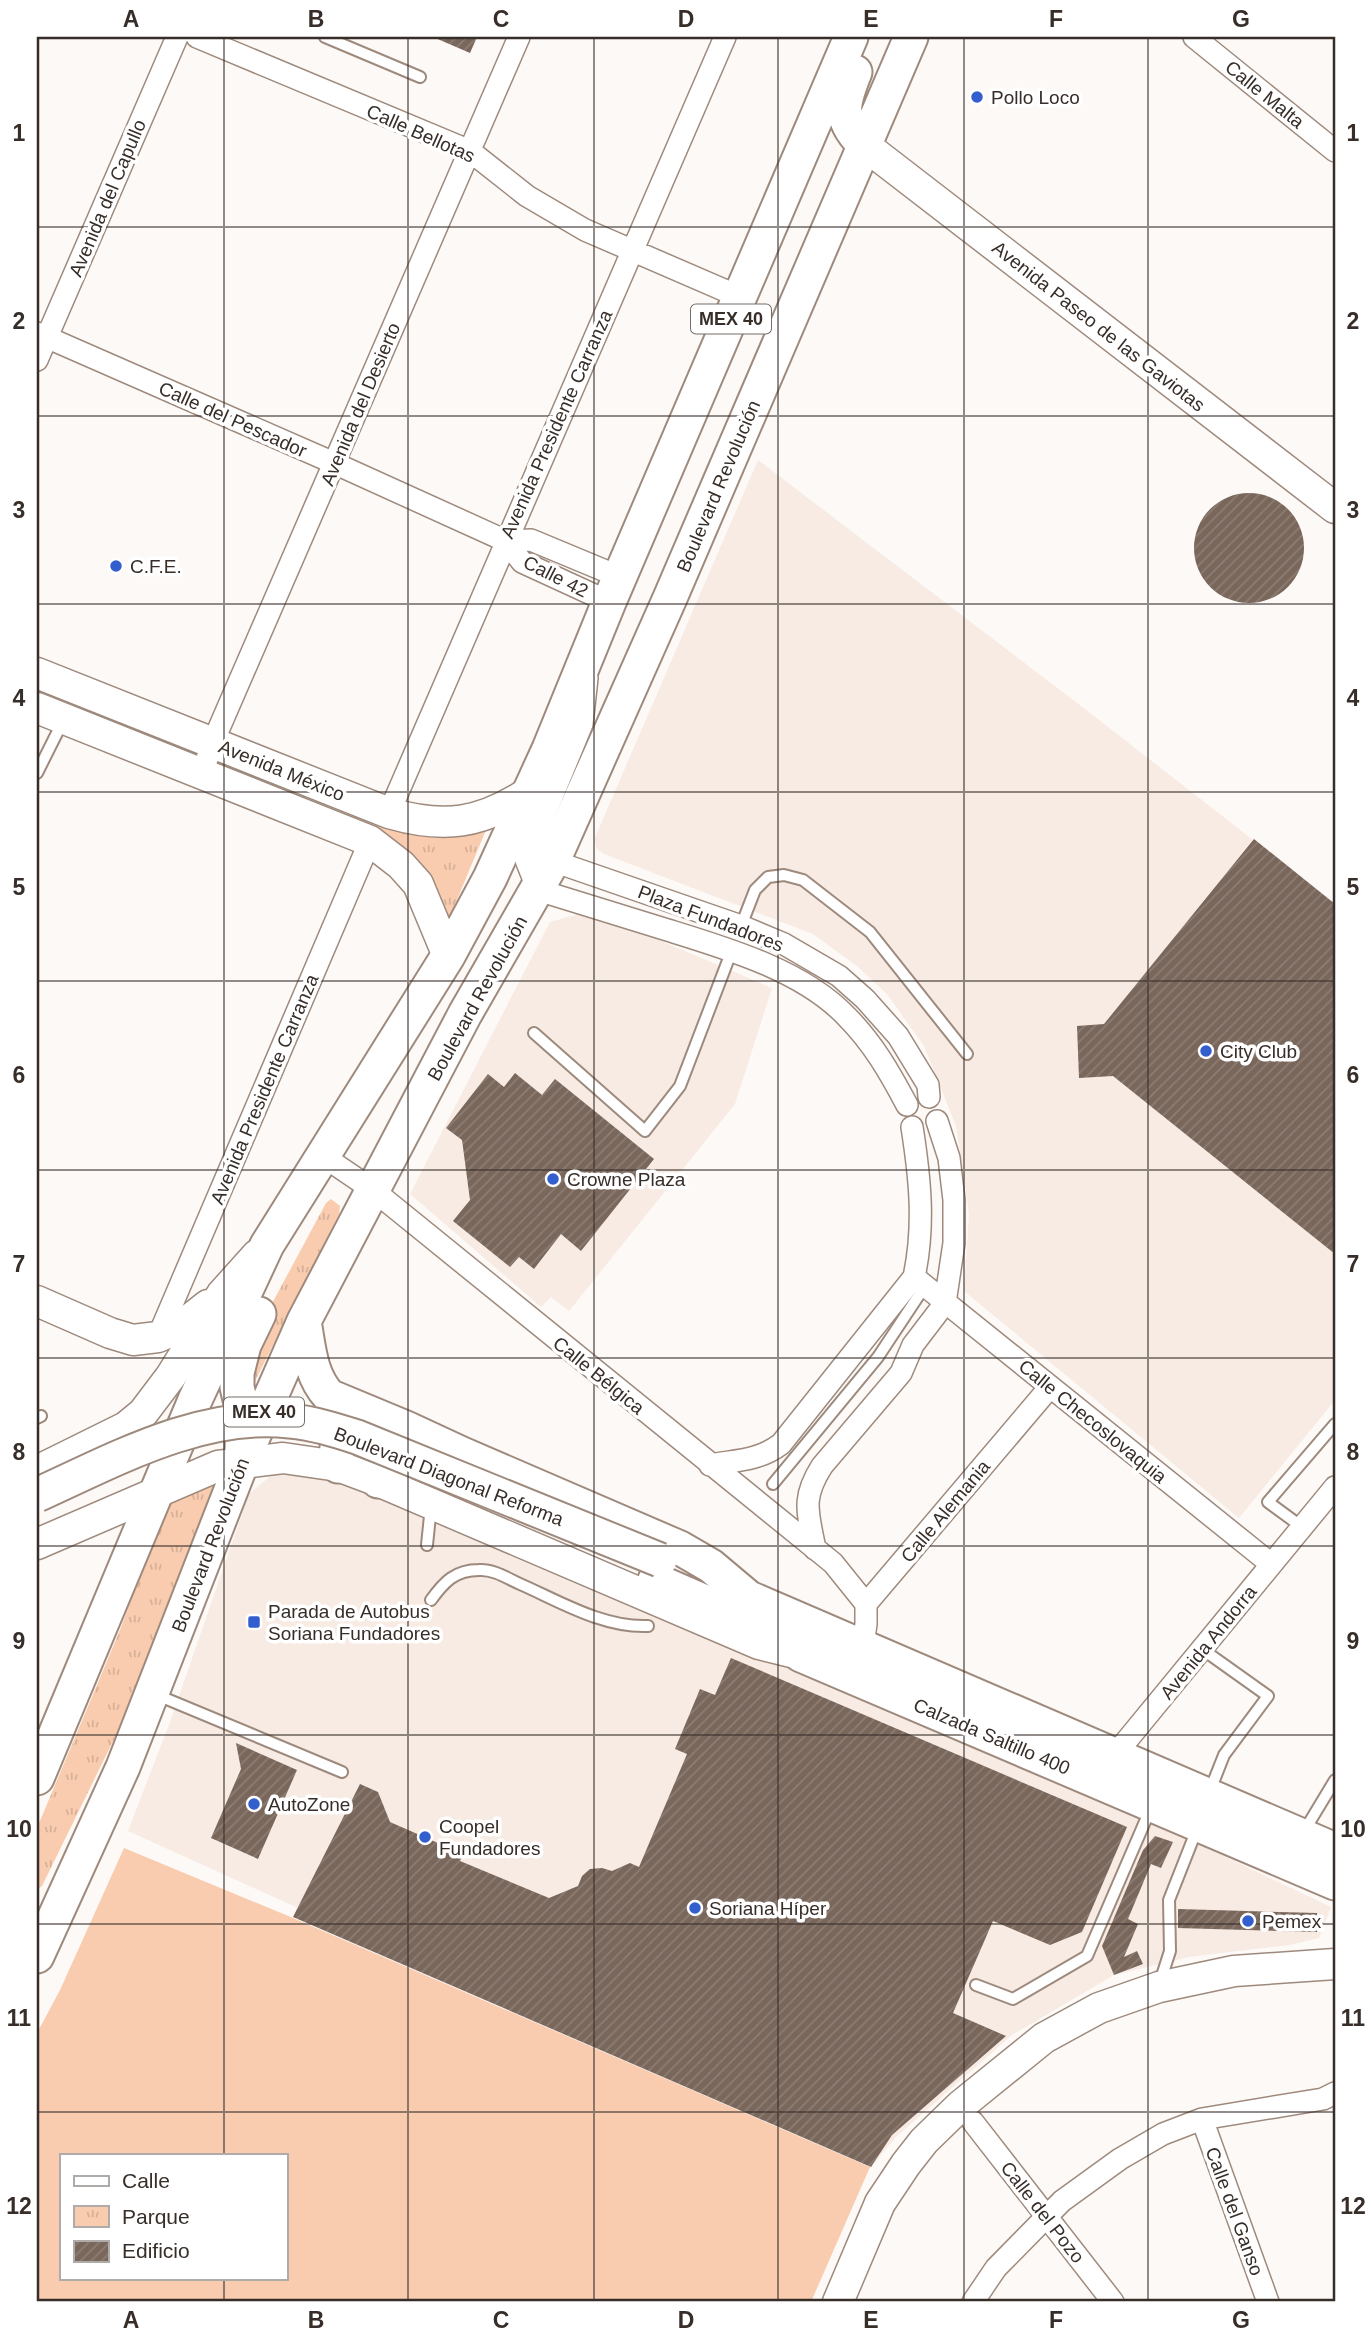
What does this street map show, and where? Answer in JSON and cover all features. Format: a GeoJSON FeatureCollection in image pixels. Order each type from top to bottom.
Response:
{"type":"FeatureCollection","features":[{"type":"Feature","properties":{"kind":"main road","name":"MEX 40"},"geometry":{"type":"LineString","coordinates":[[37,1778],[156,1492],[267,1245],[448,956],[490,878],[852,37]]}},
{"type":"Feature","properties":{"kind":"main road"},"geometry":{"type":"LineString","coordinates":[[863,144],[847,125],[844,102],[868,37]]}},
{"type":"Feature","properties":{"kind":"main road","name":"Boulevard Revolución"},"geometry":{"type":"LineString","coordinates":[[39,1944],[123,1767],[242,1462],[304,1321],[465,1014],[553,860],[670,598],[911,37]]}},
{"type":"Feature","properties":{"kind":"main road"},"geometry":{"type":"LineString","coordinates":[[242,1462],[243,1412],[237,1387],[237,1373],[244,1345],[280,1269],[295,1202]]}},
{"type":"Feature","properties":{"kind":"main road"},"geometry":{"type":"LineString","coordinates":[[304,1321],[312,1369],[320,1386],[330,1396],[680,1548],[711,1566],[748,1598]]}},
{"type":"Feature","properties":{"kind":"main road"},"geometry":{"type":"LineString","coordinates":[[338,1466],[336,1454],[340,1434],[355,1417],[367,1413]]}},
{"type":"Feature","properties":{"kind":"main road","name":"Boulevard Diagonal Reforma"},"geometry":{"type":"LineString","coordinates":[[37,1495],[162,1439],[244,1421],[289,1420],[357,1437],[657,1570]]}},
{"type":"Feature","properties":{"kind":"main road"},"geometry":{"type":"LineString","coordinates":[[378,1480],[390,1476],[406,1461],[411,1451],[411,1441],[406,1428]]}},
{"type":"Feature","properties":{"kind":"main road","name":"Boulevard Diagonal Reforma"},"geometry":{"type":"LineString","coordinates":[[37,1514],[177,1454],[243,1439],[283,1439],[322,1446],[351,1455],[657,1570]]}},
{"type":"Feature","properties":{"kind":"main road","name":"Calzada Saltillo 400"},"geometry":{"type":"LineString","coordinates":[[657,1570],[748,1598],[1114,1756],[1335,1883]]}},
{"type":"Feature","properties":{"kind":"main road","name":"Calzada Saltillo 400"},"geometry":{"type":"LineString","coordinates":[[657,1570],[762,1627],[802,1655],[1153,1804],[1204,1810],[1301,1836],[1335,1850]]}},
{"type":"Feature","properties":{"kind":"street","name":"Avenida del Capullo"},"geometry":{"type":"LineString","coordinates":[[37,360],[42,335],[177,37]]}},
{"type":"Feature","properties":{"kind":"street","name":"Calle Bellotas"},"geometry":{"type":"LineString","coordinates":[[197,37],[470,151],[553,213],[585,230],[740,297]]}},
{"type":"Feature","properties":{"kind":"street","name":"Avenida del Desierto"},"geometry":{"type":"LineString","coordinates":[[202,773],[213,742],[519,37]]}},
{"type":"Feature","properties":{"kind":"street","name":"Avenida Presidente Carranza"},"geometry":{"type":"LineString","coordinates":[[389,813],[725,37]]}},
{"type":"Feature","properties":{"kind":"street","name":"Calle Malta"},"geometry":{"type":"LineString","coordinates":[[1194,37],[1335,151]]}},
{"type":"Feature","properties":{"kind":"street","name":"Avenida Paseo de las Gaviotas"},"geometry":{"type":"LineString","coordinates":[[863,144],[1335,508]]}},
{"type":"Feature","properties":{"kind":"street","name":"Calle del Pescador"},"geometry":{"type":"LineString","coordinates":[[42,335],[506,541]]}},
{"type":"Feature","properties":{"kind":"street","name":"Calle 42"},"geometry":{"type":"LineString","coordinates":[[506,541],[531,540],[615,589]]}},
{"type":"Feature","properties":{"kind":"street"},"geometry":{"type":"LineString","coordinates":[[538,890],[526,860],[582,724],[589,653]]}},
{"type":"Feature","properties":{"kind":"street","name":"Avenida México"},"geometry":{"type":"LineString","coordinates":[[37,673],[389,813],[418,821],[447,823],[477,819],[529,792]]}},
{"type":"Feature","properties":{"kind":"street","name":"Avenida México"},"geometry":{"type":"LineString","coordinates":[[50,713],[370,841],[401,865],[418,884],[448,956]]}},
{"type":"Feature","properties":{"kind":"street","name":"Avenida Presidente Carranza"},"geometry":{"type":"LineString","coordinates":[[158,1337],[370,841]]}},
{"type":"Feature","properties":{"kind":"street","name":"Plaza Fundadores"},"geometry":{"type":"LineString","coordinates":[[553,860],[741,926],[784,944],[839,976],[865,999],[898,1036],[928,1085],[929,1097]]}},
{"type":"Feature","properties":{"kind":"street","name":"Plaza Fundadores"},"geometry":{"type":"LineString","coordinates":[[538,890],[732,950],[776,969],[815,991],[846,1015],[871,1044],[907,1105]]}},
{"type":"Feature","properties":{"kind":"street"},"geometry":{"type":"LineString","coordinates":[[732,950],[741,926]]}},
{"type":"Feature","properties":{"kind":"street"},"geometry":{"type":"LineString","coordinates":[[710,1465],[755,1459],[781,1444],[859,1349],[920,1281],[922,1202],[912,1127],[905,1114],[907,1105],[916,1097],[929,1097],[937,1105],[937,1121],[949,1158],[954,1200],[954,1244],[946,1303],[913,1345],[901,1373],[822,1466],[811,1483],[807,1498],[815,1549]]}},
{"type":"Feature","properties":{"kind":"street"},"geometry":{"type":"LineString","coordinates":[[912,1127],[923,1130],[937,1121]]}},
{"type":"Feature","properties":{"kind":"street","name":"Calle Bélgica"},"geometry":{"type":"LineString","coordinates":[[323,1156],[373,1190],[833,1563],[866,1604]]}},
{"type":"Feature","properties":{"kind":"street"},"geometry":{"type":"LineString","coordinates":[[37,1301],[110,1333],[133,1340],[158,1337],[180,1327],[222,1294],[267,1245]]}},
{"type":"Feature","properties":{"kind":"street","name":"Calle Checoslovaquia"},"geometry":{"type":"LineString","coordinates":[[920,1281],[1271,1564]]}},
{"type":"Feature","properties":{"kind":"street"},"geometry":{"type":"LineString","coordinates":[[37,1471],[126,1427],[143,1413],[171,1376],[222,1294]]}},
{"type":"Feature","properties":{"kind":"street","name":"Calle Alemania"},"geometry":{"type":"LineString","coordinates":[[866,1604],[1050,1387]]}},
{"type":"Feature","properties":{"kind":"street"},"geometry":{"type":"LineString","coordinates":[[71,1456],[86,1465],[96,1480],[97,1498],[90,1514],[76,1525]]}},
{"type":"Feature","properties":{"kind":"street"},"geometry":{"type":"LineString","coordinates":[[37,1544],[218,1466],[283,1458],[338,1466],[378,1480],[758,1644],[802,1655]]}},
{"type":"Feature","properties":{"kind":"street","name":"Avenida Andorra"},"geometry":{"type":"LineString","coordinates":[[1114,1756],[1335,1487]]}},
{"type":"Feature","properties":{"kind":"street"},"geometry":{"type":"LineString","coordinates":[[863,1646],[866,1604]]}},
{"type":"Feature","properties":{"kind":"street"},"geometry":{"type":"LineString","coordinates":[[838,2302],[880,2203],[906,2164],[942,2123],[991,2079],[1044,2038],[1099,2008],[1158,1987],[1234,1971],[1324,1964],[1335,1945]]}},
{"type":"Feature","properties":{"kind":"street"},"geometry":{"type":"LineString","coordinates":[[973,2302],[996,2268],[1062,2201],[1120,2159],[1163,2134],[1202,2119],[1323,2099],[1335,2093]]}},
{"type":"Feature","properties":{"kind":"street","name":"Calle del Ganso"},"geometry":{"type":"LineString","coordinates":[[1202,2119],[1268,2302]]}},
{"type":"Feature","properties":{"kind":"street","name":"Calle del Pozo"},"geometry":{"type":"LineString","coordinates":[[973,2122],[1113,2302]]}},
{"type":"Feature","properties":{"kind":"lane"},"geometry":{"type":"LineString","coordinates":[[325,37],[420,77]]}},
{"type":"Feature","properties":{"kind":"lane"},"geometry":{"type":"LineString","coordinates":[[37,773],[50,713]]}},
{"type":"Feature","properties":{"kind":"lane"},"geometry":{"type":"LineString","coordinates":[[741,926],[755,890],[768,877],[784,874],[803,880],[870,932],[967,1054]]}},
{"type":"Feature","properties":{"kind":"lane"},"geometry":{"type":"LineString","coordinates":[[534,1033],[645,1131],[680,1086],[732,950]]}},
{"type":"Feature","properties":{"kind":"lane"},"geometry":{"type":"LineString","coordinates":[[773,1484],[878,1357],[920,1281]]}},
{"type":"Feature","properties":{"kind":"lane"},"geometry":{"type":"LineString","coordinates":[[1302,1528],[1268,1502],[1335,1423]]}},
{"type":"Feature","properties":{"kind":"lane"},"geometry":{"type":"LineString","coordinates":[[427,1545],[431,1502]]}},
{"type":"Feature","properties":{"kind":"lane"},"geometry":{"type":"LineString","coordinates":[[431,1600],[444,1581],[467,1571],[481,1569],[609,1621],[630,1627],[648,1626]]}},
{"type":"Feature","properties":{"kind":"lane"},"geometry":{"type":"LineString","coordinates":[[1158,1987],[1170,1951],[1169,1900],[1224,1755],[1268,1696],[1202,1649]]}},
{"type":"Feature","properties":{"kind":"lane"},"geometry":{"type":"LineString","coordinates":[[152,1693],[342,1772]]}},
{"type":"Feature","properties":{"kind":"lane"},"geometry":{"type":"LineString","coordinates":[[1301,1836],[1335,1780]]}},
{"type":"Feature","properties":{"kind":"lane"},"geometry":{"type":"LineString","coordinates":[[976,1985],[1013,1999],[1087,1956],[1153,1804]]}},
{"type":"Feature","properties":{"kind":"shaded area","name":"City Club"},"geometry":{"type":"Polygon","coordinates":[[[758,460],[1335,904],[1335,1400],[1239,1518],[964,1291],[969,1213],[956,1126],[924,1046],[887,994],[857,966],[813,934],[597,849],[594,840],[758,460]]]}},
{"type":"Feature","properties":{"kind":"shaded area"},"geometry":{"type":"Polygon","coordinates":[[[590,911],[772,988],[735,1104],[569,1311],[551,1297],[541,1307],[410,1194],[550,922],[590,911]]]}},
{"type":"Feature","properties":{"kind":"shaded area"},"geometry":{"type":"Polygon","coordinates":[[[307,1468],[349,1477],[1154,1823],[1331,1907],[1319,1938],[1289,1945],[1189,1957],[1114,1975],[1012,2035],[896,2137],[871,2167],[128,1831],[170,1722],[249,1494],[272,1475],[307,1468]]]}},
{"type":"Feature","properties":{"kind":"green space"},"geometry":{"type":"Polygon","coordinates":[[[298,796],[385,827],[422,832],[486,830],[449,919],[409,862],[298,796]]]}},
{"type":"Feature","properties":{"kind":"green space"},"geometry":{"type":"Polygon","coordinates":[[[331,1199],[340,1206],[339,1214],[254,1383],[250,1385],[254,1337],[326,1203],[331,1199]]]}},
{"type":"Feature","properties":{"kind":"green space"},"geometry":{"type":"Polygon","coordinates":[[[221,1471],[118,1731],[42,1886],[37,1890],[37,1828],[120,1630],[168,1499],[221,1471]]]}},
{"type":"Feature","properties":{"kind":"green space"},"geometry":{"type":"Polygon","coordinates":[[[124,1848],[870,2167],[811,2302],[37,2302],[37,2033],[60,1990],[124,1848]]]}},
{"type":"Feature","properties":{"kind":"building"},"geometry":{"type":"Polygon","coordinates":[[[433,37],[477,37],[470,53],[433,37]]]}},
{"type":"Feature","properties":{"kind":"building"},"geometry":{"type":"Polygon","coordinates":[[[1249,493],[1270,497],[1288,509],[1300,527],[1304,548],[1300,569],[1288,587],[1270,599],[1249,603],[1228,599],[1210,587],[1198,569],[1194,548],[1198,527],[1210,509],[1228,497],[1249,493]]]}},
{"type":"Feature","properties":{"kind":"building","name":"City Club"},"geometry":{"type":"Polygon","coordinates":[[[1254,839],[1335,904],[1335,1254],[1113,1076],[1079,1078],[1077,1026],[1104,1024],[1254,839]]]}},
{"type":"Feature","properties":{"kind":"building","name":"Crowne Plaza"},"geometry":{"type":"Polygon","coordinates":[[[515,1073],[542,1095],[555,1079],[654,1159],[581,1251],[561,1234],[534,1269],[519,1257],[510,1267],[453,1221],[470,1200],[462,1140],[446,1128],[488,1074],[504,1087],[515,1073]]]}},
{"type":"Feature","properties":{"kind":"building","name":"Soriana Híper"},"geometry":{"type":"Polygon","coordinates":[[[731,1658],[1127,1827],[1082,1932],[1050,1945],[993,1921],[953,2013],[1006,2036],[892,2135],[871,2167],[293,1917],[360,1784],[378,1792],[390,1822],[463,1854],[460,1861],[549,1898],[578,1886],[582,1876],[590,1869],[612,1871],[630,1863],[639,1867],[687,1754],[675,1749],[700,1689],[715,1695],[731,1658]]]}},
{"type":"Feature","properties":{"kind":"building","name":"AutoZone"},"geometry":{"type":"Polygon","coordinates":[[[236,1743],[297,1770],[258,1859],[211,1838],[241,1769],[236,1743]]]}},
{"type":"Feature","properties":{"kind":"building"},"geometry":{"type":"Polygon","coordinates":[[[1155,1836],[1173,1842],[1161,1868],[1151,1864],[1128,1919],[1138,1924],[1124,1957],[1137,1951],[1143,1964],[1114,1975],[1102,1946],[1143,1850],[1155,1836]]]}},
{"type":"Feature","properties":{"kind":"building","name":"Pemex"},"geometry":{"type":"Polygon","coordinates":[[[1178,1909],[1317,1913],[1317,1932],[1178,1928],[1178,1909]]]}},
{"type":"Feature","properties":{"kind":"place","name":"Pollo Loco"},"geometry":{"type":"Point","coordinates":[977,97]}},
{"type":"Feature","properties":{"kind":"place","name":"C.F.E."},"geometry":{"type":"Point","coordinates":[116,566]}},
{"type":"Feature","properties":{"kind":"place","name":"City Club"},"geometry":{"type":"Point","coordinates":[1206,1051]}},
{"type":"Feature","properties":{"kind":"place","name":"Crowne Plaza"},"geometry":{"type":"Point","coordinates":[553,1179]}},
{"type":"Feature","properties":{"kind":"place","name":"Parada de Autobus Soriana Fundadores"},"geometry":{"type":"Point","coordinates":[254,1622]}},
{"type":"Feature","properties":{"kind":"place","name":"AutoZone"},"geometry":{"type":"Point","coordinates":[254,1804]}},
{"type":"Feature","properties":{"kind":"place","name":"Coopel Fundadores"},"geometry":{"type":"Point","coordinates":[425,1837]}},
{"type":"Feature","properties":{"kind":"place","name":"Soriana Híper"},"geometry":{"type":"Point","coordinates":[695,1908]}},
{"type":"Feature","properties":{"kind":"place","name":"Pemex"},"geometry":{"type":"Point","coordinates":[1248,1921]}}]}
